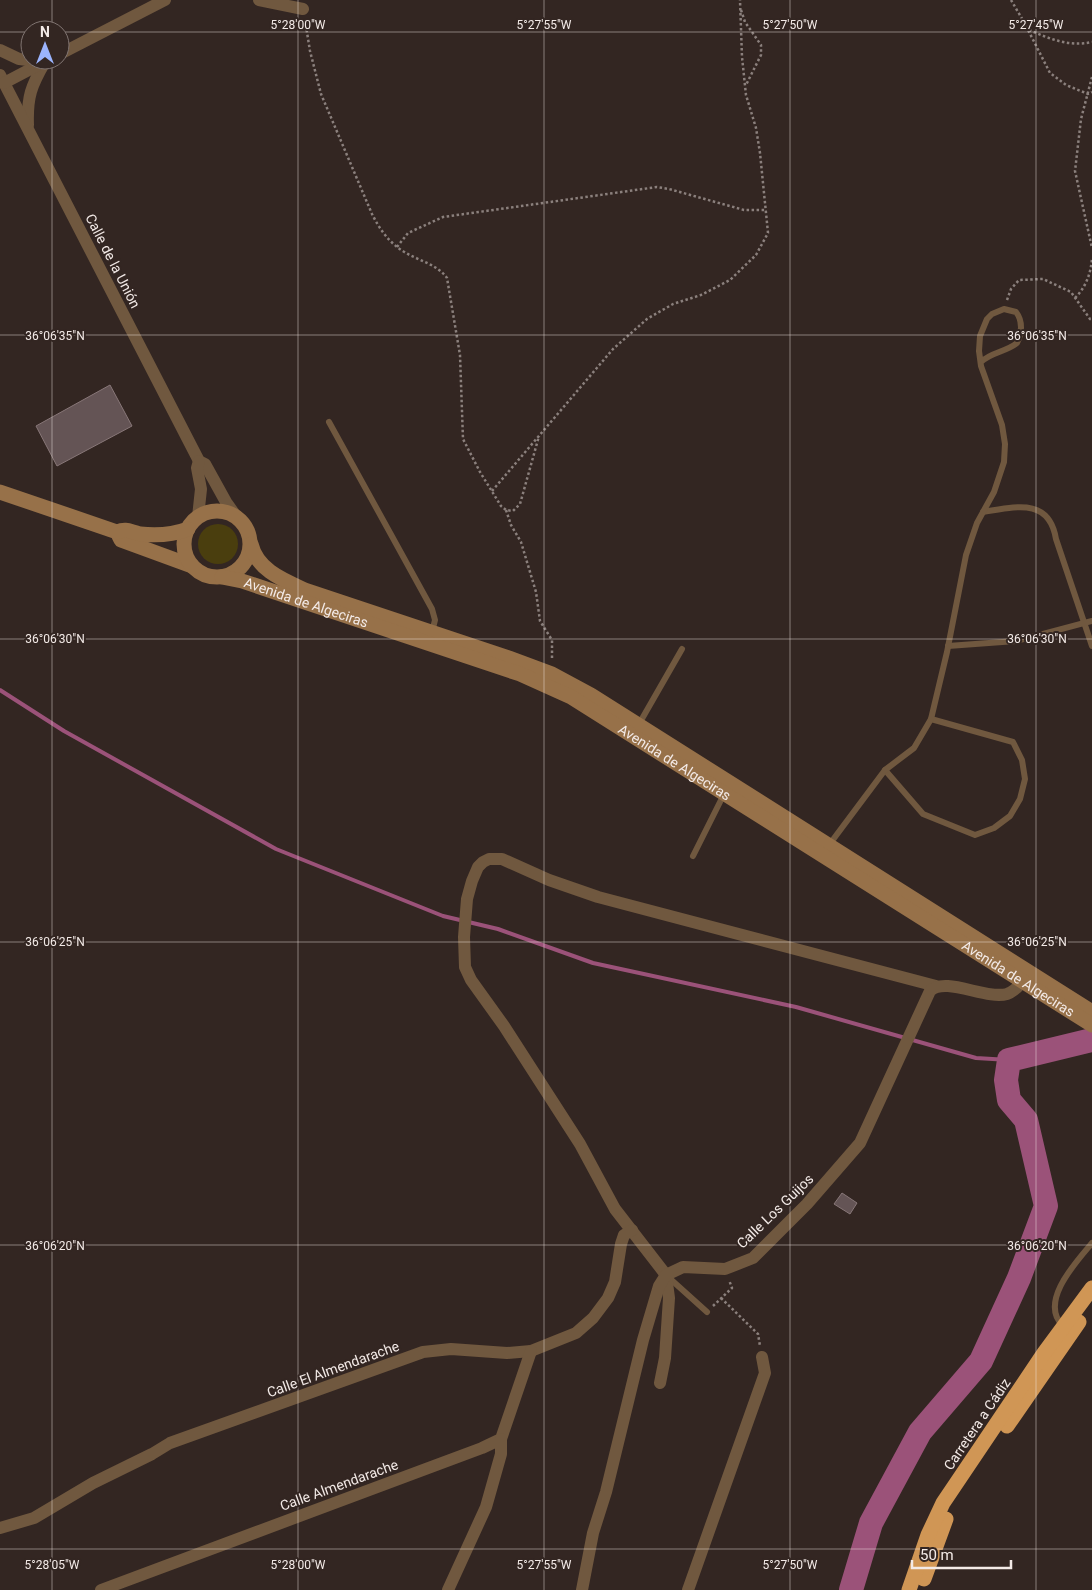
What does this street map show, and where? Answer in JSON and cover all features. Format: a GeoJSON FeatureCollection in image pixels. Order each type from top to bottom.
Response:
{"type":"FeatureCollection","features":[{"type":"Feature","properties":{"kind":"highway","name":"Carretera a Cádiz"},"geometry":{"type":"LineString","coordinates":[[920,1590],[950,1511],[1068,1330],[1092,1288]]}},
{"type":"Feature","properties":{"kind":"highway","name":"Carretera a Cádiz"},"geometry":{"type":"LineString","coordinates":[[909,1590],[928,1535],[943,1503],[1068,1330],[1092,1304]]}},
{"type":"Feature","properties":{"kind":"street"},"geometry":{"type":"LineString","coordinates":[[70,49],[165,0]]}},
{"type":"Feature","properties":{"kind":"street"},"geometry":{"type":"LineString","coordinates":[[259,0],[303,9]]}},
{"type":"Feature","properties":{"kind":"street"},"geometry":{"type":"LineString","coordinates":[[0,50],[20,59]]}},
{"type":"Feature","properties":{"kind":"street"},"geometry":{"type":"LineString","coordinates":[[2,79],[24,70]]}},
{"type":"Feature","properties":{"kind":"street"},"geometry":{"type":"LineString","coordinates":[[28,128],[27,104],[33,82],[41,70]]}},
{"type":"Feature","properties":{"kind":"street","name":"Calle de la Unión"},"geometry":{"type":"LineString","coordinates":[[2,79],[199,461],[205,464],[236,516]]}},
{"type":"Feature","properties":{"kind":"street","name":"Calle de la Unión"},"geometry":{"type":"LineString","coordinates":[[198,517],[201,488],[197,468],[199,461]]}},
{"type":"Feature","properties":{"kind":"street"},"geometry":{"type":"LineString","coordinates":[[0,492],[117,532],[124,530],[139,534],[168,535],[188,529]]}},
{"type":"Feature","properties":{"kind":"street"},"geometry":{"type":"LineString","coordinates":[[117,532],[121,540],[192,566],[206,576],[222,577],[230,575],[243,566],[250,552],[251,544],[247,528],[236,516],[229,512],[213,511],[198,517],[185,536],[185,552],[192,566]]}},
{"type":"Feature","properties":{"kind":"street","name":"Avenida de Algeciras"},"geometry":{"type":"LineString","coordinates":[[251,544],[257,560],[262,566],[291,584],[552,674],[591,695],[1050,985],[1088,1016]]}},
{"type":"Feature","properties":{"kind":"street","name":"Avenida de Algeciras"},"geometry":{"type":"LineString","coordinates":[[222,577],[242,581],[520,674],[571,697],[1022,982],[1088,1016]]}},
{"type":"Feature","properties":{"kind":"street"},"geometry":{"type":"LineString","coordinates":[[660,1383],[665,1358],[669,1298],[666,1275],[614,1209],[580,1144],[504,1026],[471,980],[465,968],[465,912],[472,881],[478,867],[489,859],[502,859],[549,880],[598,897],[936,986],[999,995],[1012,992],[1028,979],[1042,987],[1050,985]]}},
{"type":"Feature","properties":{"kind":"street","name":"Calle Los Guijos"},"geometry":{"type":"LineString","coordinates":[[666,1275],[683,1267],[726,1269],[753,1258],[807,1204],[860,1143],[930,991],[936,986]]}},
{"type":"Feature","properties":{"kind":"street","name":"Calle El Almendarache"},"geometry":{"type":"LineString","coordinates":[[0,1528],[34,1518],[93,1483],[170,1443],[424,1352],[451,1349],[507,1353],[531,1351],[576,1334],[593,1318],[608,1298],[615,1282],[621,1244],[624,1236],[632,1230]]}},
{"type":"Feature","properties":{"kind":"street"},"geometry":{"type":"LineString","coordinates":[[582,1590],[593,1533],[606,1492],[643,1340],[659,1286],[666,1275]]}},
{"type":"Feature","properties":{"kind":"street"},"geometry":{"type":"LineString","coordinates":[[448,1590],[486,1507],[501,1454],[500,1439],[531,1351]]}},
{"type":"Feature","properties":{"kind":"street"},"geometry":{"type":"LineString","coordinates":[[688,1590],[765,1373],[762,1357]]}},
{"type":"Feature","properties":{"kind":"street","name":"Calle Almendarache"},"geometry":{"type":"LineString","coordinates":[[101,1590],[482,1448],[500,1439]]}},
{"type":"Feature","properties":{"kind":"lane"},"geometry":{"type":"LineString","coordinates":[[829,845],[885,770],[914,748],[931,719],[966,555],[977,523],[994,492],[1004,462],[1006,444],[1002,425],[981,362],[979,351],[980,336],[987,319],[992,314],[1004,308],[1014,310],[1019,315],[1021,326],[1019,339],[1013,346],[988,355],[981,362]]}},
{"type":"Feature","properties":{"kind":"lane"},"geometry":{"type":"LineString","coordinates":[[329,422],[432,609],[435,620],[432,632]]}},
{"type":"Feature","properties":{"kind":"lane"},"geometry":{"type":"LineString","coordinates":[[983,512],[1020,506],[1031,507],[1049,519],[1054,528],[1092,646]]}},
{"type":"Feature","properties":{"kind":"lane"},"geometry":{"type":"LineString","coordinates":[[948,646],[1016,641],[1092,621]]}},
{"type":"Feature","properties":{"kind":"lane"},"geometry":{"type":"LineString","coordinates":[[639,724],[682,650]]}},
{"type":"Feature","properties":{"kind":"lane"},"geometry":{"type":"LineString","coordinates":[[885,770],[922,814],[975,835],[994,828],[1010,816],[1020,799],[1025,779],[1022,760],[1013,742],[931,719]]}},
{"type":"Feature","properties":{"kind":"lane"},"geometry":{"type":"LineString","coordinates":[[693,856],[724,794]]}},
{"type":"Feature","properties":{"kind":"lane"},"geometry":{"type":"LineString","coordinates":[[1068,1330],[1057,1316],[1055,1303],[1058,1289],[1092,1243]]}},
{"type":"Feature","properties":{"kind":"lane"},"geometry":{"type":"LineString","coordinates":[[666,1275],[707,1312]]}},
{"type":"Feature","properties":{"kind":"path"},"geometry":{"type":"LineString","coordinates":[[492,491],[612,349],[647,319],[673,304],[701,295],[730,280],[756,255],[768,233],[760,153],[745,86],[740,0]]}},
{"type":"Feature","properties":{"kind":"path"},"geometry":{"type":"LineString","coordinates":[[1011,0],[1050,73],[1066,85],[1088,94],[1092,92]]}},
{"type":"Feature","properties":{"kind":"path"},"geometry":{"type":"LineString","coordinates":[[740,8],[746,22],[761,45],[761,54],[745,86]]}},
{"type":"Feature","properties":{"kind":"path"},"geometry":{"type":"LineString","coordinates":[[303,9],[310,51],[321,94],[381,231],[396,247],[440,270],[447,278],[460,355],[463,438],[480,472],[501,506],[506,510],[513,511],[520,504],[539,436]]}},
{"type":"Feature","properties":{"kind":"path"},"geometry":{"type":"LineString","coordinates":[[1028,29],[1050,40],[1076,44],[1092,42]]}},
{"type":"Feature","properties":{"kind":"path"},"geometry":{"type":"LineString","coordinates":[[1092,77],[1081,119],[1075,160],[1077,184],[1083,202],[1085,221],[1092,248]]}},
{"type":"Feature","properties":{"kind":"path"},"geometry":{"type":"LineString","coordinates":[[396,247],[408,232],[443,217],[657,187],[744,210],[766,210]]}},
{"type":"Feature","properties":{"kind":"path"},"geometry":{"type":"LineString","coordinates":[[1075,298],[1084,290],[1092,258]]}},
{"type":"Feature","properties":{"kind":"path"},"geometry":{"type":"LineString","coordinates":[[1004,308],[1011,289],[1019,280],[1043,279],[1071,292],[1090,319],[1092,319]]}},
{"type":"Feature","properties":{"kind":"path"},"geometry":{"type":"LineString","coordinates":[[506,510],[511,525],[521,542],[536,592],[540,621],[552,640],[552,674]]}},
{"type":"Feature","properties":{"kind":"path"},"geometry":{"type":"LineString","coordinates":[[707,1312],[732,1288],[726,1269]]}},
{"type":"Feature","properties":{"kind":"path"},"geometry":{"type":"LineString","coordinates":[[721,1298],[758,1334],[762,1357]]}},
{"type":"Feature","properties":{"kind":"shaded area"},"geometry":{"type":"Polygon","coordinates":[[[218,524],[232,530],[238,544],[232,558],[218,564],[204,558],[198,544],[204,530],[218,524]]]}},
{"type":"Feature","properties":{"kind":"building"},"geometry":{"type":"Polygon","coordinates":[[[110,385],[132,426],[57,466],[36,426],[110,385]]]}},
{"type":"Feature","properties":{"kind":"building"},"geometry":{"type":"Polygon","coordinates":[[[842,1193],[857,1203],[850,1214],[834,1204],[842,1193]]]}},
{"type":"Feature","properties":{"kind":"waterway"},"geometry":{"type":"LineString","coordinates":[[0,690],[64,731],[276,849],[443,916],[498,929],[593,963],[796,1007],[976,1058],[1009,1060]]}},
{"type":"Feature","properties":{"kind":"waterway"},"geometry":{"type":"LineString","coordinates":[[851,1590],[871,1523],[920,1432],[981,1361],[1019,1278],[1046,1206],[1026,1120],[1009,1100],[1006,1080],[1009,1060],[1092,1040]]}}]}
